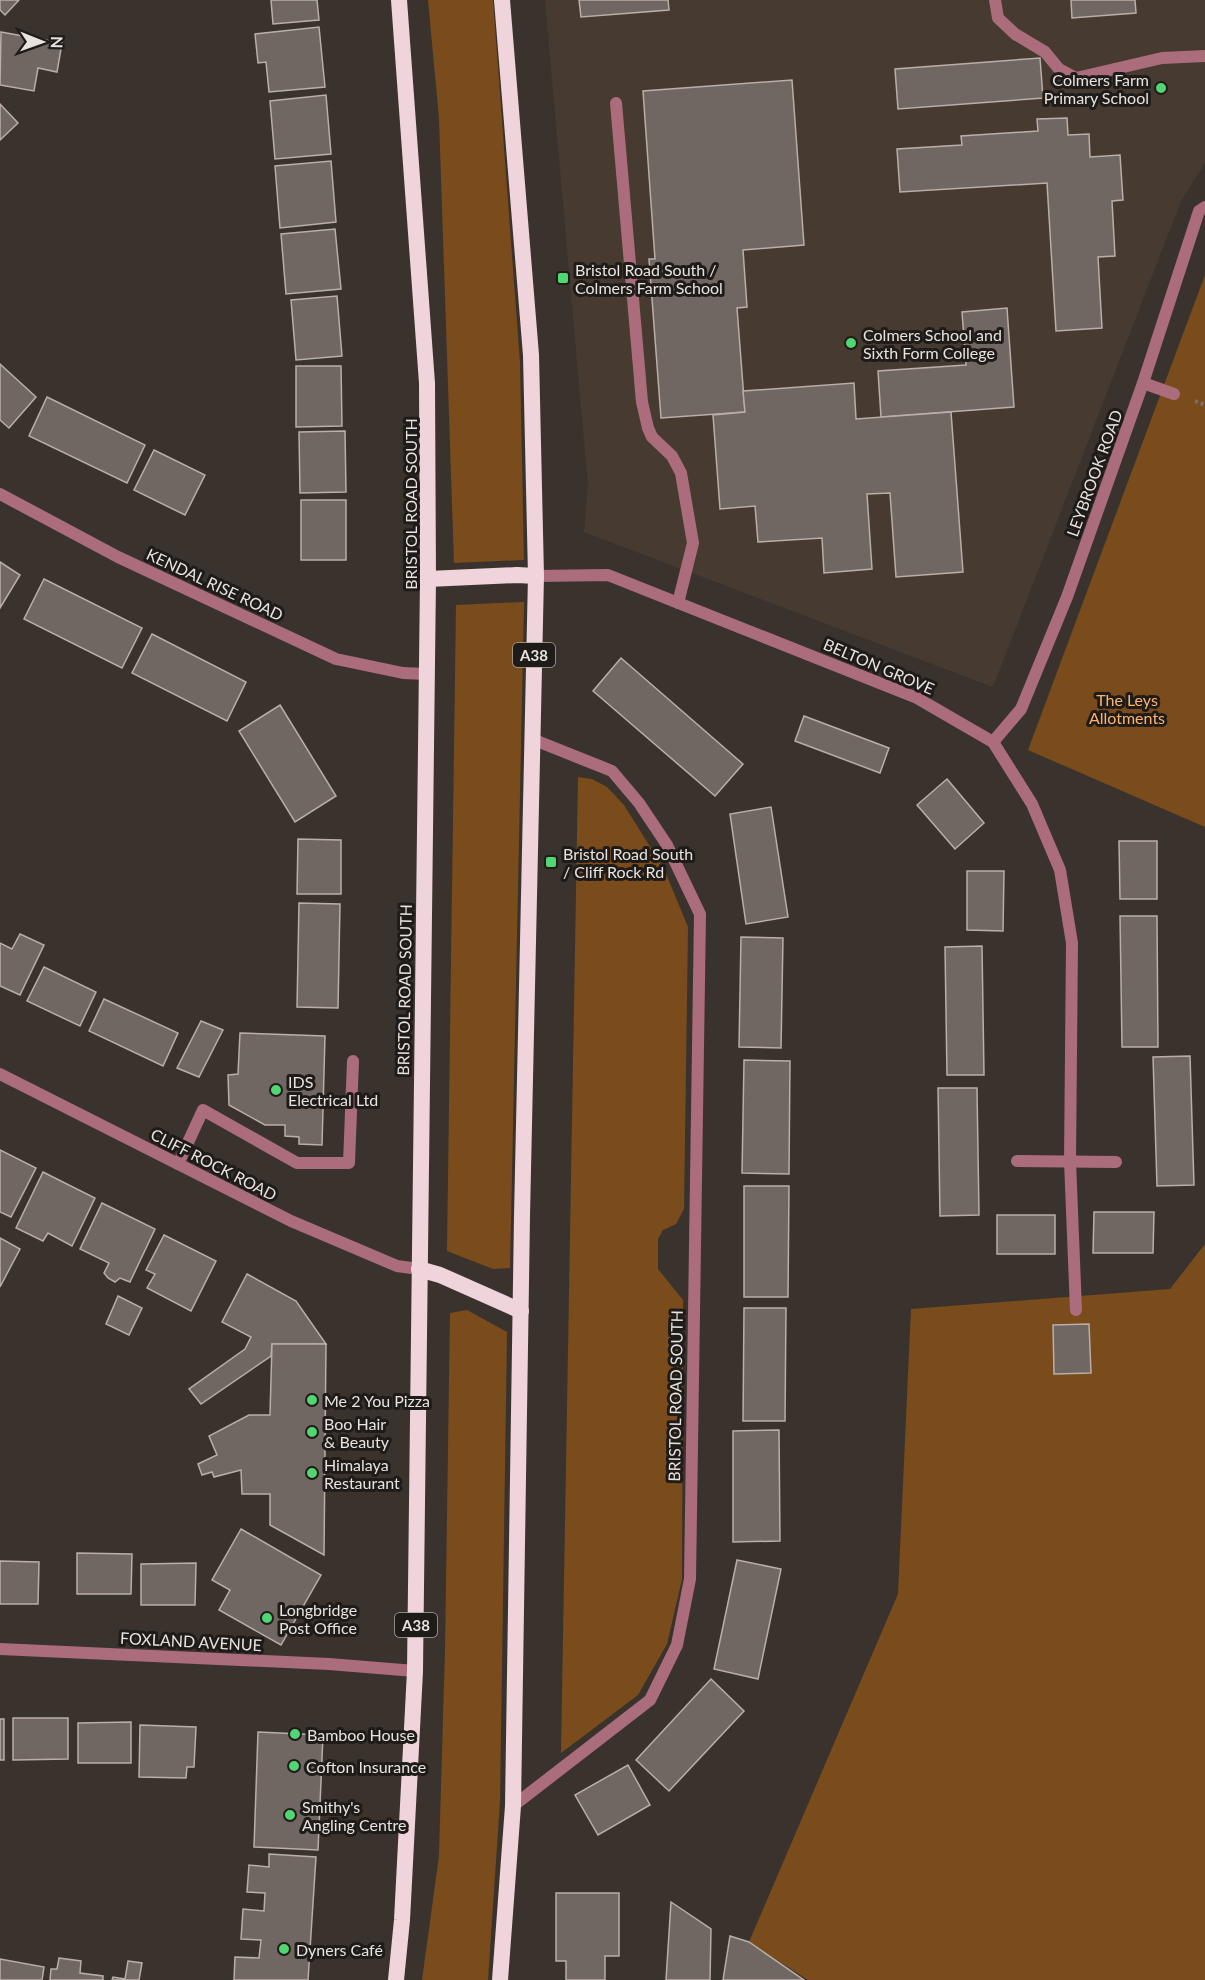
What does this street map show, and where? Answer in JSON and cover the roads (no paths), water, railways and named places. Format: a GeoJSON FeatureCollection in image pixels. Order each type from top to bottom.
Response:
{"type":"FeatureCollection","features":[{"type":"Feature","properties":{"kind":"highway","name":"BRISTOL ROAD SOUTH"},"geometry":{"type":"LineString","coordinates":[[396,1980],[402,1920],[416,1671],[428,579],[428,383],[399,0]]}},
{"type":"Feature","properties":{"kind":"highway","name":"A38"},"geometry":{"type":"LineString","coordinates":[[500,1980],[513,1806],[536,576],[531,355],[502,0]]}},
{"type":"Feature","properties":{"kind":"highway"},"geometry":{"type":"LineString","coordinates":[[428,579],[536,576]]}},
{"type":"Feature","properties":{"kind":"highway"},"geometry":{"type":"LineString","coordinates":[[419,1269],[440,1275],[521,1311]]}},
{"type":"Feature","properties":{"kind":"street"},"geometry":{"type":"LineString","coordinates":[[995,0],[998,18],[1015,33],[1045,52],[1059,69],[1076,78],[1162,58],[1205,56]]}},
{"type":"Feature","properties":{"kind":"street"},"geometry":{"type":"LineString","coordinates":[[616,103],[642,402],[652,437],[672,456],[681,474],[693,543],[678,603]]}},
{"type":"Feature","properties":{"kind":"street","name":"LEYBROOK ROAD"},"geometry":{"type":"LineString","coordinates":[[993,742],[1021,709],[1067,597],[1143,383],[1199,211],[1205,207]]}},
{"type":"Feature","properties":{"kind":"street"},"geometry":{"type":"LineString","coordinates":[[1143,383],[1174,394]]}},
{"type":"Feature","properties":{"kind":"street","name":"KENDAL RISE ROAD"},"geometry":{"type":"LineString","coordinates":[[0,494],[117,557],[336,659],[403,673],[426,674]]}},
{"type":"Feature","properties":{"kind":"street","name":"BELTON GROVE"},"geometry":{"type":"LineString","coordinates":[[536,576],[608,575],[917,698],[993,742],[1032,804],[1060,870],[1072,943],[1070,1161],[1076,1310]]}},
{"type":"Feature","properties":{"kind":"street","name":"BRISTOL ROAD SOUTH"},"geometry":{"type":"LineString","coordinates":[[513,1806],[650,1700],[677,1645],[690,1579],[700,914],[667,845],[639,803],[612,771],[532,739]]}},
{"type":"Feature","properties":{"kind":"street"},"geometry":{"type":"LineString","coordinates":[[178,1164],[203,1110],[297,1162],[349,1163],[352,1061]]}},
{"type":"Feature","properties":{"kind":"street","name":"CLIFF ROCK ROAD"},"geometry":{"type":"LineString","coordinates":[[0,1074],[291,1221],[397,1266],[419,1269]]}},
{"type":"Feature","properties":{"kind":"street"},"geometry":{"type":"LineString","coordinates":[[1017,1161],[1116,1162]]}},
{"type":"Feature","properties":{"kind":"street","name":"FOXLAND AVENUE"},"geometry":{"type":"LineString","coordinates":[[0,1650],[247,1660],[416,1671]]}},
{"type":"Feature","properties":{"kind":"place","name":"Colmers Farm Primary School"},"geometry":{"type":"Point","coordinates":[1161,88]}},
{"type":"Feature","properties":{"kind":"place","name":"Bristol Road South / Colmers Farm School"},"geometry":{"type":"Point","coordinates":[563,278]}},
{"type":"Feature","properties":{"kind":"place","name":"Colmers School and Sixth Form College"},"geometry":{"type":"Point","coordinates":[851,343]}},
{"type":"Feature","properties":{"kind":"place","name":"Bristol Road South / Cliff Rock Rd"},"geometry":{"type":"Point","coordinates":[551,862]}},
{"type":"Feature","properties":{"kind":"place","name":"IDS Electrical Ltd"},"geometry":{"type":"Point","coordinates":[276,1090]}},
{"type":"Feature","properties":{"kind":"place","name":"Me 2 You Pizza"},"geometry":{"type":"Point","coordinates":[312,1400]}},
{"type":"Feature","properties":{"kind":"place","name":"Boo Hair & Beauty"},"geometry":{"type":"Point","coordinates":[312,1432]}},
{"type":"Feature","properties":{"kind":"place","name":"Himalaya Restaurant"},"geometry":{"type":"Point","coordinates":[312,1473]}},
{"type":"Feature","properties":{"kind":"place","name":"Longbridge Post Office"},"geometry":{"type":"Point","coordinates":[267,1618]}},
{"type":"Feature","properties":{"kind":"place","name":"Bamboo House"},"geometry":{"type":"Point","coordinates":[295,1734]}},
{"type":"Feature","properties":{"kind":"place","name":"Cofton Insurance"},"geometry":{"type":"Point","coordinates":[294,1766]}},
{"type":"Feature","properties":{"kind":"place","name":"Smithy's Angling Centre"},"geometry":{"type":"Point","coordinates":[290,1815]}},
{"type":"Feature","properties":{"kind":"place","name":"Dyners Café"},"geometry":{"type":"Point","coordinates":[284,1949]}},
{"type":"Feature","properties":{"kind":"park label","name":"The Leys Allotments"},"geometry":{"type":"Point","coordinates":[1127,708]}}]}
